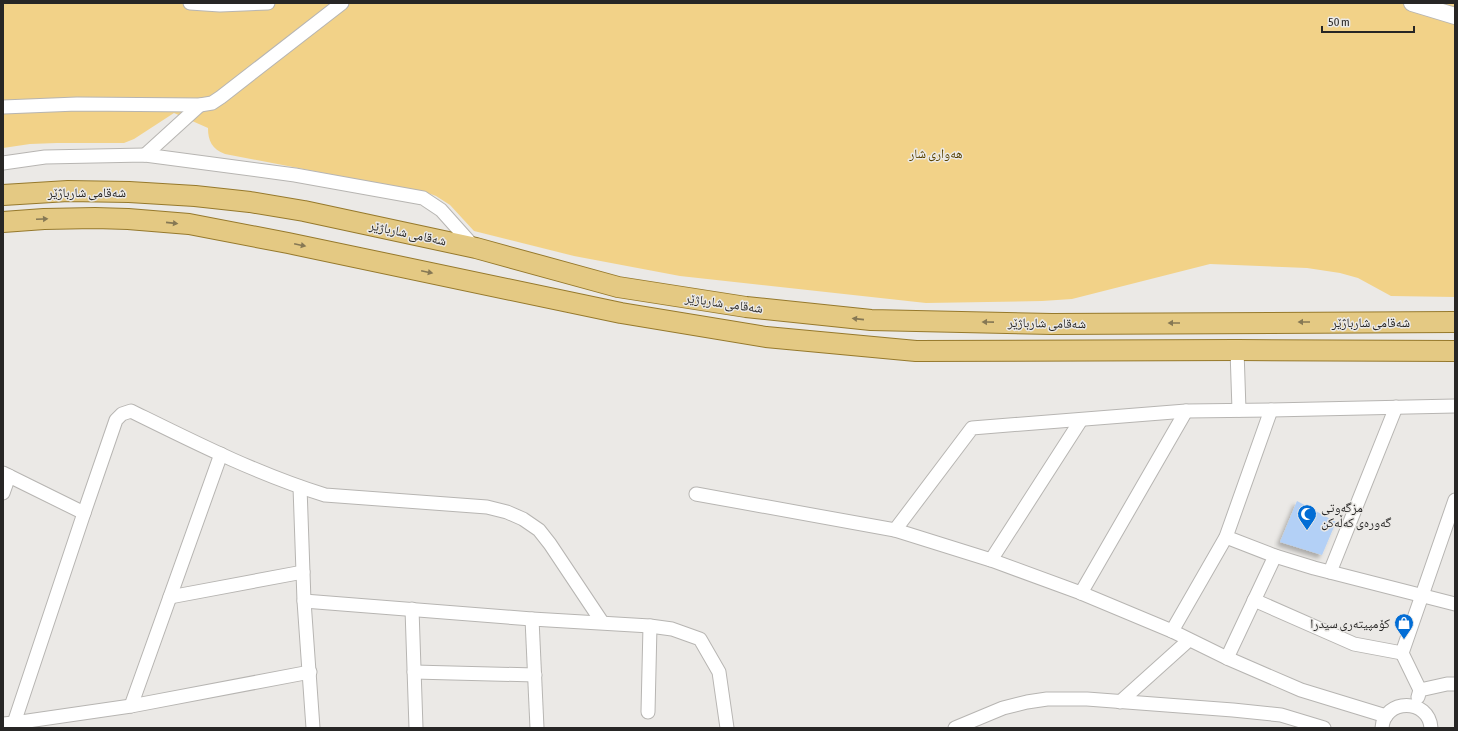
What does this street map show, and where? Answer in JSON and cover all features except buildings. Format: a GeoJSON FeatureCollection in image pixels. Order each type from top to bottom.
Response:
{"type":"FeatureCollection","features":[{"type":"Feature","properties":{"kind":"main road","name":"شەقامی شارباژێر"},"geometry":{"type":"LineString","coordinates":[[3,196],[53,192],[94,191],[163,193],[222,198],[304,211],[476,248],[618,286],[746,307],[879,320],[1052,324],[1455,322]]}},
{"type":"Feature","properties":{"kind":"main road","name":"شەقامی شارباژێر"},"geometry":{"type":"LineString","coordinates":[[3,222],[44,219],[95,218],[189,224],[288,243],[621,313],[766,337],[916,350],[1455,351]]}},
{"type":"Feature","properties":{"kind":"main road"},"geometry":{"type":"LineString","coordinates":[[720,329],[723,304]]}},
{"type":"Feature","properties":{"kind":"street"},"geometry":{"type":"LineString","coordinates":[[190,3],[220,5],[268,3]]}},
{"type":"Feature","properties":{"kind":"street"},"geometry":{"type":"LineString","coordinates":[[3,107],[77,104],[200,105],[212,103],[342,3]]}},
{"type":"Feature","properties":{"kind":"street"},"geometry":{"type":"LineString","coordinates":[[1412,3],[1455,16]]}},
{"type":"Feature","properties":{"kind":"street"},"geometry":{"type":"LineString","coordinates":[[145,155],[200,105]]}},
{"type":"Feature","properties":{"kind":"street"},"geometry":{"type":"LineString","coordinates":[[3,163],[45,157],[145,155],[295,175],[422,198],[442,210],[476,248]]}},
{"type":"Feature","properties":{"kind":"street"},"geometry":{"type":"LineString","coordinates":[[1237,350],[1239,410]]}},
{"type":"Feature","properties":{"kind":"street"},"geometry":{"type":"LineString","coordinates":[[895,530],[972,428],[1186,411],[1455,406]]}},
{"type":"Feature","properties":{"kind":"street"},"geometry":{"type":"LineString","coordinates":[[1330,572],[1396,407]]}},
{"type":"Feature","properties":{"kind":"street"},"geometry":{"type":"LineString","coordinates":[[1172,631],[1226,537],[1271,410]]}},
{"type":"Feature","properties":{"kind":"street"},"geometry":{"type":"LineString","coordinates":[[1081,593],[1186,411]]}},
{"type":"Feature","properties":{"kind":"street"},"geometry":{"type":"LineString","coordinates":[[310,672],[131,706],[10,725],[116,420],[122,414],[131,412],[221,454],[300,487],[324,495],[487,507],[507,512],[523,519],[539,530],[602,622]]}},
{"type":"Feature","properties":{"kind":"street"},"geometry":{"type":"LineString","coordinates":[[991,560],[1081,420]]}},
{"type":"Feature","properties":{"kind":"street"},"geometry":{"type":"LineString","coordinates":[[131,706],[221,454]]}},
{"type":"Feature","properties":{"kind":"street"},"geometry":{"type":"LineString","coordinates":[[3,493],[6,474],[84,513]]}},
{"type":"Feature","properties":{"kind":"street"},"geometry":{"type":"LineString","coordinates":[[300,487],[304,601],[313,728]]}},
{"type":"Feature","properties":{"kind":"street"},"geometry":{"type":"LineString","coordinates":[[696,494],[895,530],[991,560],[1081,593],[1172,631],[1228,658],[1301,690],[1384,722],[1391,710],[1399,706],[1415,706],[1428,716],[1431,728]]}},
{"type":"Feature","properties":{"kind":"street"},"geometry":{"type":"LineString","coordinates":[[1415,706],[1420,690],[1402,653],[1422,596],[1450,535],[1455,500]]}},
{"type":"Feature","properties":{"kind":"street"},"geometry":{"type":"LineString","coordinates":[[1226,537],[1275,556],[1330,572],[1455,604]]}},
{"type":"Feature","properties":{"kind":"street"},"geometry":{"type":"LineString","coordinates":[[1228,658],[1275,556]]}},
{"type":"Feature","properties":{"kind":"street"},"geometry":{"type":"LineString","coordinates":[[170,597],[303,572]]}},
{"type":"Feature","properties":{"kind":"street"},"geometry":{"type":"LineString","coordinates":[[1254,600],[1354,644],[1402,653]]}},
{"type":"Feature","properties":{"kind":"street"},"geometry":{"type":"LineString","coordinates":[[304,601],[532,619],[602,622],[672,629],[700,639],[719,672],[727,728]]}},
{"type":"Feature","properties":{"kind":"street"},"geometry":{"type":"LineString","coordinates":[[412,610],[416,728]]}},
{"type":"Feature","properties":{"kind":"street"},"geometry":{"type":"LineString","coordinates":[[532,619],[537,728]]}},
{"type":"Feature","properties":{"kind":"street"},"geometry":{"type":"LineString","coordinates":[[648,712],[650,626]]}},
{"type":"Feature","properties":{"kind":"street"},"geometry":{"type":"LineString","coordinates":[[1120,702],[1189,640]]}},
{"type":"Feature","properties":{"kind":"street"},"geometry":{"type":"LineString","coordinates":[[414,672],[535,675]]}},
{"type":"Feature","properties":{"kind":"street"},"geometry":{"type":"LineString","coordinates":[[1420,690],[1447,684],[1455,684]]}},
{"type":"Feature","properties":{"kind":"street"},"geometry":{"type":"LineString","coordinates":[[955,728],[1003,708],[1047,699],[1087,699],[1233,710],[1281,716],[1324,728]]}},
{"type":"Feature","properties":{"kind":"green space","name":"هەواری شار"},"geometry":{"type":"Polygon","coordinates":[[[3,3],[1455,3],[1455,297],[1391,296],[1358,278],[1340,273],[1307,268],[1210,264],[1072,299],[926,303],[680,276],[574,256],[474,231],[450,205],[428,193],[225,154],[217,150],[210,141],[208,128],[174,113],[134,139],[124,143],[30,144],[3,148],[3,3]]]}},
{"type":"Feature","properties":{"kind":"place","name":"مزگەوتی گەورەی کەڵەکن"},"geometry":{"type":"Point","coordinates":[1307,531]}},
{"type":"Feature","properties":{"kind":"place","name":"کۆمپیتەری سیدرا"},"geometry":{"type":"Point","coordinates":[1404,640]}}]}
